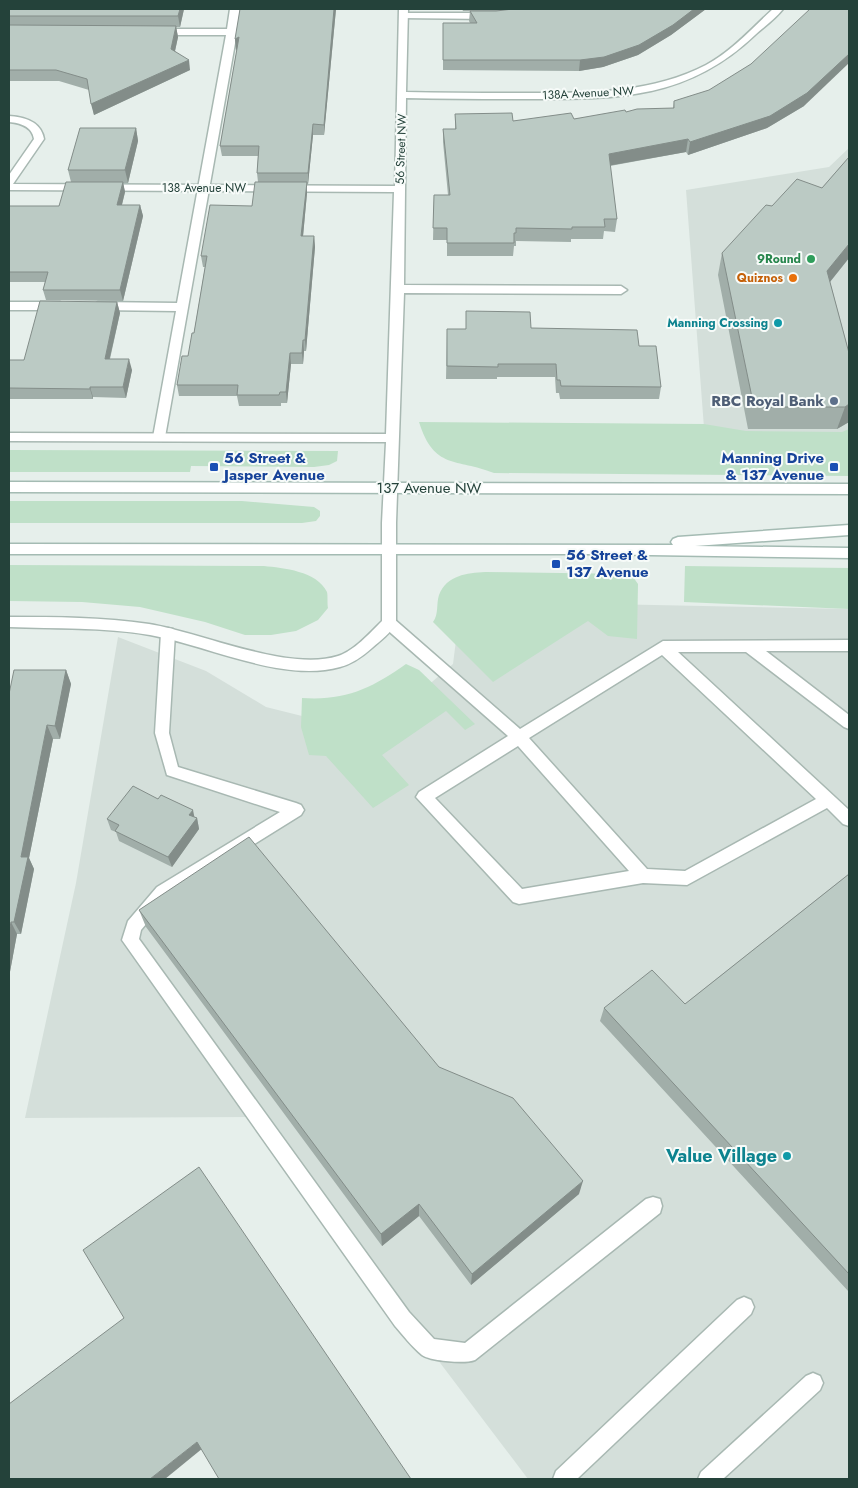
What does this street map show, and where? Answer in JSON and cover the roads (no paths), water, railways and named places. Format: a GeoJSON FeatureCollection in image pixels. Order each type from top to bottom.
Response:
{"type":"FeatureCollection","features":[{"type":"Feature","properties":{"kind":"street"},"geometry":{"type":"LineString","coordinates":[[159,437],[235,9]]}},
{"type":"Feature","properties":{"kind":"street","name":"138A Avenue NW"},"geometry":{"type":"LineString","coordinates":[[403,96],[589,96],[619,94],[656,87],[684,79],[713,65],[776,9]]}},
{"type":"Feature","properties":{"kind":"street"},"geometry":{"type":"LineString","coordinates":[[403,12],[502,16]]}},
{"type":"Feature","properties":{"kind":"street","name":"56 Street NW"},"geometry":{"type":"LineString","coordinates":[[389,549],[391,438],[398,289],[403,96],[403,12]]}},
{"type":"Feature","properties":{"kind":"street"},"geometry":{"type":"LineString","coordinates":[[145,32],[232,32]]}},
{"type":"Feature","properties":{"kind":"street"},"geometry":{"type":"LineString","coordinates":[[9,119],[27,123],[38,130],[39,135],[37,144],[9,182]]}},
{"type":"Feature","properties":{"kind":"street","name":"138 Avenue NW"},"geometry":{"type":"LineString","coordinates":[[9,188],[400,189]]}},
{"type":"Feature","properties":{"kind":"street"},"geometry":{"type":"LineString","coordinates":[[398,289],[622,290]]}},
{"type":"Feature","properties":{"kind":"street"},"geometry":{"type":"LineString","coordinates":[[9,306],[183,307]]}},
{"type":"Feature","properties":{"kind":"street"},"geometry":{"type":"LineString","coordinates":[[9,437],[391,438]]}},
{"type":"Feature","properties":{"kind":"street","name":"137 Avenue NW"},"geometry":{"type":"LineString","coordinates":[[9,487],[849,489]]}},
{"type":"Feature","properties":{"kind":"street"},"geometry":{"type":"LineString","coordinates":[[584,549],[849,530]]}},
{"type":"Feature","properties":{"kind":"street"},"geometry":{"type":"LineString","coordinates":[[9,549],[584,549],[849,553]]}},
{"type":"Feature","properties":{"kind":"street"},"geometry":{"type":"LineString","coordinates":[[9,622],[88,623],[168,634],[298,666],[340,662],[373,639],[389,623],[389,549]]}},
{"type":"Feature","properties":{"kind":"street"},"geometry":{"type":"LineString","coordinates":[[389,623],[519,737],[643,876]]}},
{"type":"Feature","properties":{"kind":"street"},"geometry":{"type":"LineString","coordinates":[[168,634],[162,733],[172,771],[296,810],[163,892],[134,926],[130,940],[402,1319],[429,1348],[468,1353],[654,1206]]}},
{"type":"Feature","properties":{"kind":"street"},"geometry":{"type":"LineString","coordinates":[[828,800],[687,878],[643,876],[519,897],[424,797],[663,647],[849,645]]}},
{"type":"Feature","properties":{"kind":"street"},"geometry":{"type":"LineString","coordinates":[[749,646],[849,723]]}},
{"type":"Feature","properties":{"kind":"street"},"geometry":{"type":"LineString","coordinates":[[663,647],[849,819]]}},
{"type":"Feature","properties":{"kind":"street"},"geometry":{"type":"LineString","coordinates":[[563,1478],[744,1307]]}},
{"type":"Feature","properties":{"kind":"street"},"geometry":{"type":"LineString","coordinates":[[708,1479],[813,1383]]}},
{"type":"Feature","properties":{"kind":"place","name":"9Round"},"geometry":{"type":"Point","coordinates":[811,259]}},
{"type":"Feature","properties":{"kind":"place","name":"Quiznos"},"geometry":{"type":"Point","coordinates":[793,278]}},
{"type":"Feature","properties":{"kind":"place","name":"Manning Crossing"},"geometry":{"type":"Point","coordinates":[778,323]}},
{"type":"Feature","properties":{"kind":"place","name":"RBC Royal Bank"},"geometry":{"type":"Point","coordinates":[834,401]}},
{"type":"Feature","properties":{"kind":"place","name":"56 Street & Jasper Avenue"},"geometry":{"type":"Point","coordinates":[214,467]}},
{"type":"Feature","properties":{"kind":"place","name":"Manning Drive & 137 Avenue"},"geometry":{"type":"Point","coordinates":[834,467]}},
{"type":"Feature","properties":{"kind":"place","name":"56 Street & 137 Avenue"},"geometry":{"type":"Point","coordinates":[556,564]}},
{"type":"Feature","properties":{"kind":"place","name":"Value Village"},"geometry":{"type":"Point","coordinates":[787,1156]}}]}
